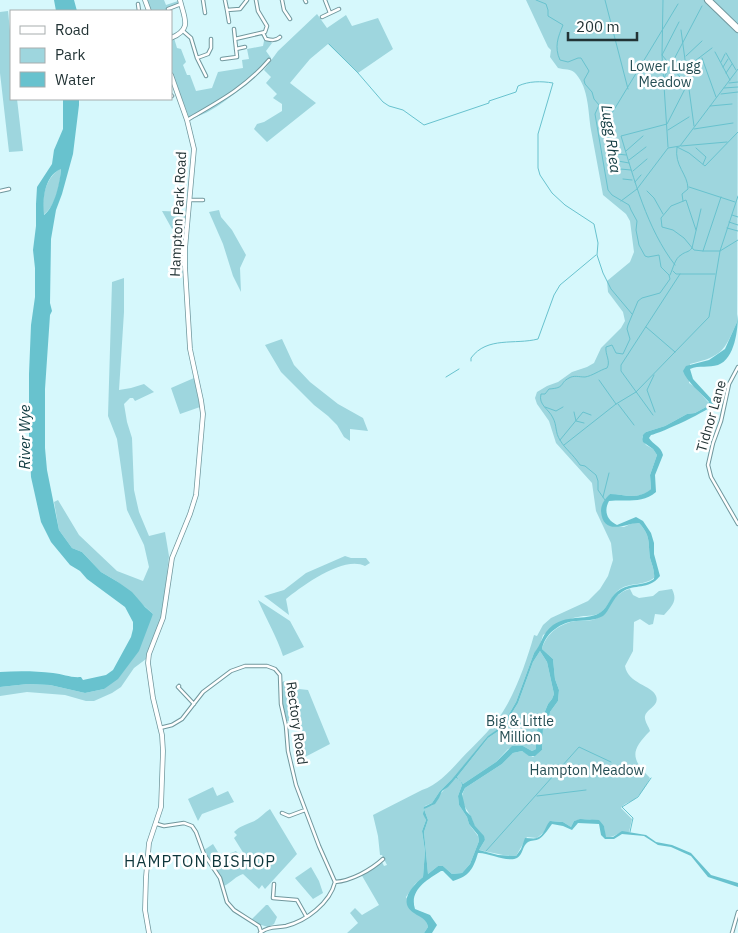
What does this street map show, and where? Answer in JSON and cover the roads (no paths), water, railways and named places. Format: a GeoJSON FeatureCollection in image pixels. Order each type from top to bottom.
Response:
{"type":"FeatureCollection","features":[{"type":"Feature","properties":{"kind":"highway"},"geometry":{"type":"LineString","coordinates":[[708,0],[738,28]]}},
{"type":"Feature","properties":{"kind":"main road"},"geometry":{"type":"LineString","coordinates":[[172,37],[183,31],[186,21],[181,2]]}},
{"type":"Feature","properties":{"kind":"main road","name":"Hampton Park Road"},"geometry":{"type":"LineString","coordinates":[[149,933],[145,910],[146,878],[149,843],[157,824],[162,799],[163,742],[153,698],[148,663],[149,654],[163,618],[172,558],[193,505],[197,484],[203,414],[192,359],[185,249],[194,149],[187,120],[172,78]]}},
{"type":"Feature","properties":{"kind":"street"},"geometry":{"type":"LineString","coordinates":[[203,0],[206,13]]}},
{"type":"Feature","properties":{"kind":"street"},"geometry":{"type":"LineString","coordinates":[[225,0],[229,22]]}},
{"type":"Feature","properties":{"kind":"street"},"geometry":{"type":"LineString","coordinates":[[227,10],[240,9],[247,0]]}},
{"type":"Feature","properties":{"kind":"street"},"geometry":{"type":"LineString","coordinates":[[235,38],[265,32],[267,26],[258,11],[256,0]]}},
{"type":"Feature","properties":{"kind":"street"},"geometry":{"type":"LineString","coordinates":[[282,0],[284,10],[290,18]]}},
{"type":"Feature","properties":{"kind":"street"},"geometry":{"type":"LineString","coordinates":[[324,0],[330,13]]}},
{"type":"Feature","properties":{"kind":"street"},"geometry":{"type":"LineString","coordinates":[[168,9],[181,2]]}},
{"type":"Feature","properties":{"kind":"street"},"geometry":{"type":"LineString","coordinates":[[138,4],[139,10]]}},
{"type":"Feature","properties":{"kind":"street"},"geometry":{"type":"LineString","coordinates":[[322,17],[339,9]]}},
{"type":"Feature","properties":{"kind":"street"},"geometry":{"type":"LineString","coordinates":[[222,59],[237,57],[234,29]]}},
{"type":"Feature","properties":{"kind":"street"},"geometry":{"type":"LineString","coordinates":[[183,31],[191,38],[197,58],[206,76]]}},
{"type":"Feature","properties":{"kind":"street"},"geometry":{"type":"LineString","coordinates":[[263,33],[266,39],[270,40],[280,37]]}},
{"type":"Feature","properties":{"kind":"street"},"geometry":{"type":"LineString","coordinates":[[197,58],[208,54],[211,48],[211,39]]}},
{"type":"Feature","properties":{"kind":"street"},"geometry":{"type":"LineString","coordinates":[[236,49],[245,47]]}},
{"type":"Feature","properties":{"kind":"street"},"geometry":{"type":"LineString","coordinates":[[187,120],[222,101],[240,88],[269,60]]}},
{"type":"Feature","properties":{"kind":"street"},"geometry":{"type":"LineString","coordinates":[[0,191],[9,189]]}},
{"type":"Feature","properties":{"kind":"street"},"geometry":{"type":"LineString","coordinates":[[190,200],[201,200],[200,195]]}},
{"type":"Feature","properties":{"kind":"street","name":"Tidnor Lane"},"geometry":{"type":"LineString","coordinates":[[738,367],[729,384],[721,421],[708,465],[709,473],[738,524]]}},
{"type":"Feature","properties":{"kind":"street","name":"Rectory Road"},"geometry":{"type":"LineString","coordinates":[[160,728],[175,724],[185,715],[203,692],[230,671],[245,666],[270,666],[277,671],[280,675],[281,704],[288,751],[296,784],[334,882]]}},
{"type":"Feature","properties":{"kind":"street"},"geometry":{"type":"LineString","coordinates":[[178,687],[194,704]]}},
{"type":"Feature","properties":{"kind":"street"},"geometry":{"type":"LineString","coordinates":[[282,813],[289,816],[305,810]]}},
{"type":"Feature","properties":{"kind":"street"},"geometry":{"type":"LineString","coordinates":[[157,824],[164,826],[184,823],[192,826],[204,854],[220,878],[227,902],[234,910],[259,926],[267,928],[287,926],[306,916],[325,901],[333,888],[334,882],[350,878],[374,866],[383,859]]}},
{"type":"Feature","properties":{"kind":"street"},"geometry":{"type":"LineString","coordinates":[[274,884],[273,898],[297,900],[306,916]]}},
{"type":"Feature","properties":{"kind":"street"},"geometry":{"type":"LineString","coordinates":[[732,933],[738,912]]}},
{"type":"Feature","properties":{"kind":"street"},"geometry":{"type":"LineString","coordinates":[[259,926],[260,933],[267,928]]}},
{"type":"Feature","properties":{"kind":"water"},"geometry":{"type":"Polygon","coordinates":[[[54,0],[74,0],[77,10],[56,10],[54,0]]]}},
{"type":"Feature","properties":{"kind":"water"},"geometry":{"type":"Polygon","coordinates":[[[63,100],[79,100],[73,154],[56,210],[51,239],[50,303],[52,311],[50,315],[45,389],[45,448],[47,470],[59,530],[72,548],[82,552],[101,572],[132,592],[153,614],[139,651],[118,679],[104,689],[85,693],[50,685],[28,684],[0,687],[0,672],[46,672],[81,677],[83,680],[106,675],[113,670],[131,637],[133,629],[133,622],[125,607],[70,565],[51,542],[41,522],[31,477],[29,374],[31,325],[35,297],[33,250],[37,187],[52,164],[54,150],[63,129],[63,100]],[[61,169],[51,176],[48,182],[44,195],[44,215],[54,200],[61,169]]]}},
{"type":"Feature","properties":{"kind":"water"},"geometry":{"type":"Polygon","coordinates":[[[738,314],[737,327],[732,350],[724,362],[715,366],[690,369],[693,379],[715,403],[696,416],[651,435],[649,438],[661,450],[663,455],[655,475],[656,492],[639,500],[609,501],[607,504],[608,518],[617,525],[636,517],[643,521],[651,533],[660,576],[651,584],[627,589],[622,592],[600,618],[570,622],[559,626],[550,633],[542,649],[553,659],[555,679],[559,690],[558,701],[550,712],[543,728],[542,750],[535,756],[529,756],[522,751],[513,753],[502,764],[465,788],[462,794],[466,811],[484,836],[485,840],[479,850],[498,855],[516,856],[525,838],[540,837],[550,821],[563,822],[571,827],[574,821],[580,819],[599,820],[604,826],[606,837],[613,837],[622,831],[646,835],[656,842],[672,845],[691,853],[711,875],[738,883],[738,887],[708,877],[691,856],[671,847],[658,845],[644,836],[622,834],[614,839],[605,839],[601,835],[599,824],[578,823],[572,830],[552,824],[538,840],[529,841],[517,858],[508,859],[478,853],[472,868],[463,877],[453,881],[441,871],[420,886],[415,896],[415,909],[430,915],[437,925],[432,933],[424,933],[428,927],[426,922],[409,909],[407,899],[411,889],[423,877],[425,851],[422,831],[426,820],[423,814],[424,807],[432,803],[440,791],[488,736],[502,726],[516,702],[534,653],[549,628],[566,620],[596,615],[603,610],[621,589],[646,583],[654,579],[646,532],[639,523],[617,527],[606,524],[601,511],[602,506],[610,494],[635,496],[646,493],[651,489],[650,475],[657,455],[653,449],[643,442],[643,435],[646,432],[665,426],[687,414],[695,413],[706,407],[709,402],[690,383],[683,371],[686,366],[709,360],[725,349],[737,322],[738,314]],[[540,651],[533,662],[518,703],[505,724],[488,738],[457,777],[459,780],[456,778],[442,791],[435,804],[424,809],[428,820],[424,832],[428,874],[438,866],[443,866],[452,874],[462,873],[470,864],[479,841],[478,835],[469,824],[459,805],[458,796],[462,785],[460,781],[463,784],[496,762],[512,746],[523,746],[532,751],[536,749],[536,733],[554,694],[547,662],[540,651]]]}},
{"type":"Feature","properties":{"kind":"waterway","name":"Lugg Rhea"},"geometry":{"type":"LineString","coordinates":[[536,0],[546,4],[548,16],[563,25],[557,46],[560,60],[568,62],[581,58],[589,71],[584,80],[599,105],[595,114],[608,190],[612,195],[629,205],[637,221],[636,230],[639,245],[645,256],[659,255],[661,267],[669,275],[670,279],[660,293],[638,301],[628,325],[627,329],[630,339],[623,354],[616,353],[612,345],[606,347],[607,368],[585,377],[571,377],[560,386],[549,389],[545,394],[541,394],[542,404],[553,418],[560,440],[580,465],[585,466],[596,475],[598,490],[605,500]]}},
{"type":"Feature","properties":{"kind":"waterway"},"geometry":{"type":"LineString","coordinates":[[605,0],[628,89]]}},
{"type":"Feature","properties":{"kind":"waterway"},"geometry":{"type":"LineString","coordinates":[[663,0],[662,55],[689,88]]}},
{"type":"Feature","properties":{"kind":"waterway"},"geometry":{"type":"LineString","coordinates":[[600,133],[678,4]]}},
{"type":"Feature","properties":{"kind":"waterway"},"geometry":{"type":"LineString","coordinates":[[671,65],[702,6]]}},
{"type":"Feature","properties":{"kind":"waterway"},"geometry":{"type":"LineString","coordinates":[[668,147],[662,55],[679,22]]}},
{"type":"Feature","properties":{"kind":"waterway"},"geometry":{"type":"LineString","coordinates":[[681,30],[694,126]]}},
{"type":"Feature","properties":{"kind":"waterway"},"geometry":{"type":"LineString","coordinates":[[686,56],[702,41]]}},
{"type":"Feature","properties":{"kind":"waterway"},"geometry":{"type":"LineString","coordinates":[[329,44],[383,102],[403,110],[424,125],[516,92],[518,86],[522,84],[535,82],[553,83],[538,134],[538,168],[540,175],[552,193],[565,205],[594,224],[598,243],[597,255],[603,273],[611,289],[632,314]]}},
{"type":"Feature","properties":{"kind":"waterway"},"geometry":{"type":"LineString","coordinates":[[687,67],[712,48]]}},
{"type":"Feature","properties":{"kind":"waterway"},"geometry":{"type":"LineString","coordinates":[[715,52],[730,80]]}},
{"type":"Feature","properties":{"kind":"waterway"},"geometry":{"type":"LineString","coordinates":[[726,53],[736,70]]}},
{"type":"Feature","properties":{"kind":"waterway"},"geometry":{"type":"LineString","coordinates":[[721,62],[725,54]]}},
{"type":"Feature","properties":{"kind":"waterway"},"geometry":{"type":"LineString","coordinates":[[702,58],[716,97]]}},
{"type":"Feature","properties":{"kind":"waterway"},"geometry":{"type":"LineString","coordinates":[[723,67],[728,59]]}},
{"type":"Feature","properties":{"kind":"waterway"},"geometry":{"type":"LineString","coordinates":[[726,73],[732,64]]}},
{"type":"Feature","properties":{"kind":"waterway"},"geometry":{"type":"LineString","coordinates":[[664,78],[670,66]]}},
{"type":"Feature","properties":{"kind":"waterway"},"geometry":{"type":"LineString","coordinates":[[621,201],[637,189],[668,148],[680,146],[738,69]]}},
{"type":"Feature","properties":{"kind":"waterway"},"geometry":{"type":"LineString","coordinates":[[729,83],[738,82]]}},
{"type":"Feature","properties":{"kind":"waterway"},"geometry":{"type":"LineString","coordinates":[[675,265],[665,251],[649,220],[636,186],[621,136],[667,124],[687,85]]}},
{"type":"Feature","properties":{"kind":"waterway"},"geometry":{"type":"LineString","coordinates":[[724,88],[738,87]]}},
{"type":"Feature","properties":{"kind":"waterway"},"geometry":{"type":"LineString","coordinates":[[721,94],[738,92]]}},
{"type":"Feature","properties":{"kind":"waterway"},"geometry":{"type":"LineString","coordinates":[[710,106],[732,104]]}},
{"type":"Feature","properties":{"kind":"waterway"},"geometry":{"type":"LineString","coordinates":[[668,130],[689,117]]}},
{"type":"Feature","properties":{"kind":"waterway"},"geometry":{"type":"LineString","coordinates":[[694,129],[733,123]]}},
{"type":"Feature","properties":{"kind":"waterway"},"geometry":{"type":"LineString","coordinates":[[683,201],[682,194],[688,189],[686,179],[677,159],[677,147],[689,153],[705,166],[738,132]]}},
{"type":"Feature","properties":{"kind":"waterway"},"geometry":{"type":"LineString","coordinates":[[626,151],[643,136]]}},
{"type":"Feature","properties":{"kind":"waterway"},"geometry":{"type":"LineString","coordinates":[[681,146],[727,142]]}},
{"type":"Feature","properties":{"kind":"waterway"},"geometry":{"type":"LineString","coordinates":[[629,160],[646,147]]}},
{"type":"Feature","properties":{"kind":"waterway"},"geometry":{"type":"LineString","coordinates":[[696,148],[706,157],[703,164]]}},
{"type":"Feature","properties":{"kind":"waterway"},"geometry":{"type":"LineString","coordinates":[[617,154],[626,155]]}},
{"type":"Feature","properties":{"kind":"waterway"},"geometry":{"type":"LineString","coordinates":[[633,171],[647,159]]}},
{"type":"Feature","properties":{"kind":"waterway"},"geometry":{"type":"LineString","coordinates":[[618,161],[629,163]]}},
{"type":"Feature","properties":{"kind":"waterway"},"geometry":{"type":"LineString","coordinates":[[620,169],[631,170]]}},
{"type":"Feature","properties":{"kind":"waterway"},"geometry":{"type":"LineString","coordinates":[[635,182],[641,175]]}},
{"type":"Feature","properties":{"kind":"waterway"},"geometry":{"type":"LineString","coordinates":[[623,179],[632,180]]}},
{"type":"Feature","properties":{"kind":"waterway"},"geometry":{"type":"LineString","coordinates":[[689,187],[735,202]]}},
{"type":"Feature","properties":{"kind":"waterway"},"geometry":{"type":"LineString","coordinates":[[647,191],[654,198],[663,214]]}},
{"type":"Feature","properties":{"kind":"waterway"},"geometry":{"type":"LineString","coordinates":[[696,230],[686,200],[671,206],[661,218],[662,227],[673,230],[684,238],[694,250],[720,251],[738,196]]}},
{"type":"Feature","properties":{"kind":"waterway"},"geometry":{"type":"LineString","coordinates":[[703,251],[721,197]]}},
{"type":"Feature","properties":{"kind":"waterway"},"geometry":{"type":"LineString","coordinates":[[670,275],[679,256],[692,248],[701,209]]}},
{"type":"Feature","properties":{"kind":"waterway"},"geometry":{"type":"LineString","coordinates":[[732,215],[738,217]]}},
{"type":"Feature","properties":{"kind":"waterway"},"geometry":{"type":"LineString","coordinates":[[729,222],[738,225]]}},
{"type":"Feature","properties":{"kind":"waterway"},"geometry":{"type":"LineString","coordinates":[[727,228],[738,231]]}},
{"type":"Feature","properties":{"kind":"waterway"},"geometry":{"type":"LineString","coordinates":[[564,445],[616,404],[636,392],[709,317],[720,251],[738,240]]}},
{"type":"Feature","properties":{"kind":"waterway"},"geometry":{"type":"LineString","coordinates":[[471,361],[471,358],[478,351],[493,344],[538,339],[554,295],[560,285],[596,255]]}},
{"type":"Feature","properties":{"kind":"waterway"},"geometry":{"type":"LineString","coordinates":[[673,271],[676,274],[715,274]]}},
{"type":"Feature","properties":{"kind":"waterway"},"geometry":{"type":"LineString","coordinates":[[653,415],[621,371],[621,365],[680,274]]}},
{"type":"Feature","properties":{"kind":"waterway"},"geometry":{"type":"LineString","coordinates":[[646,327],[675,352]]}},
{"type":"Feature","properties":{"kind":"waterway"},"geometry":{"type":"LineString","coordinates":[[446,377],[459,369]]}},
{"type":"Feature","properties":{"kind":"waterway"},"geometry":{"type":"LineString","coordinates":[[654,375],[647,390],[655,412]]}},
{"type":"Feature","properties":{"kind":"waterway"},"geometry":{"type":"LineString","coordinates":[[599,380],[616,404]]}},
{"type":"Feature","properties":{"kind":"waterway"},"geometry":{"type":"LineString","coordinates":[[618,404],[634,425]]}},
{"type":"Feature","properties":{"kind":"waterway"},"geometry":{"type":"LineString","coordinates":[[545,407],[556,411],[563,407]]}},
{"type":"Feature","properties":{"kind":"waterway"},"geometry":{"type":"LineString","coordinates":[[574,412],[576,421],[584,423]]}},
{"type":"Feature","properties":{"kind":"waterway"},"geometry":{"type":"LineString","coordinates":[[560,440],[583,412],[591,415]]}},
{"type":"Feature","properties":{"kind":"waterway"},"geometry":{"type":"LineString","coordinates":[[603,497],[609,473]]}},
{"type":"Feature","properties":{"kind":"waterway"},"geometry":{"type":"LineString","coordinates":[[486,851],[579,747],[611,762]]}},
{"type":"Feature","properties":{"kind":"waterway"},"geometry":{"type":"LineString","coordinates":[[630,832],[633,818],[622,807],[638,797],[651,778]]}},
{"type":"Feature","properties":{"kind":"waterway"},"geometry":{"type":"LineString","coordinates":[[537,796],[586,790]]}},
{"type":"Feature","properties":{"kind":"district","name":"HAMPTON BISHOP"},"geometry":{"type":"Point","coordinates":[200,861]}},
{"type":"Feature","properties":{"kind":"park label","name":"Lower Lugg Meadow"},"geometry":{"type":"Point","coordinates":[665,74]}},
{"type":"Feature","properties":{"kind":"park label","name":"Big & Little Million"},"geometry":{"type":"Point","coordinates":[520,730]}},
{"type":"Feature","properties":{"kind":"park label","name":"Hampton Meadow"},"geometry":{"type":"Point","coordinates":[587,770]}},
{"type":"Feature","properties":{"kind":"water label","name":"River Wye"},"geometry":{"type":"Point","coordinates":[25,437]}}]}
